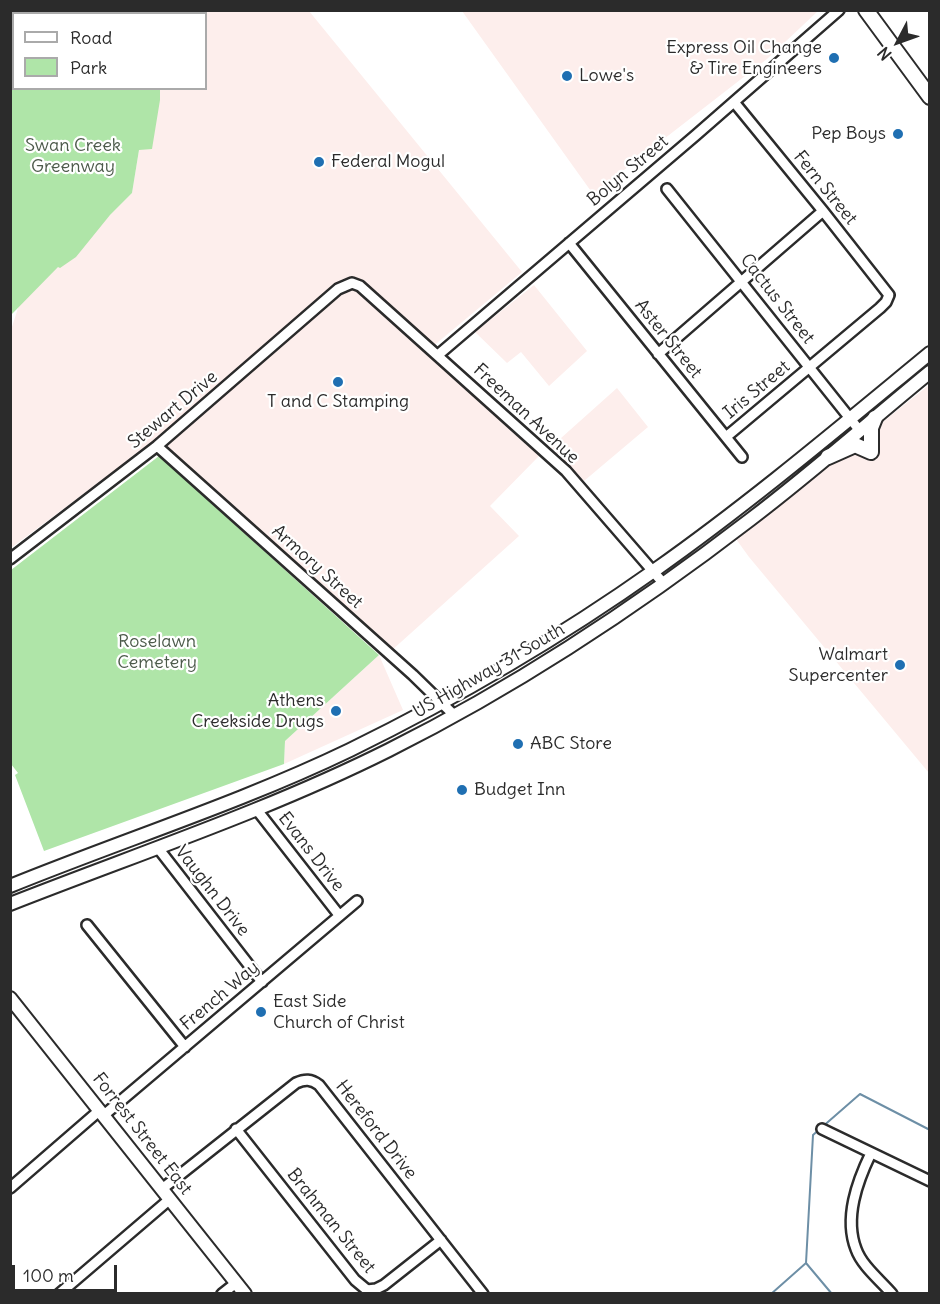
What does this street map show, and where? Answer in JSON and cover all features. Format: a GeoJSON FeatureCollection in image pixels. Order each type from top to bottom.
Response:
{"type":"FeatureCollection","features":[{"type":"Feature","properties":{"kind":"highway"},"geometry":{"type":"LineString","coordinates":[[866,10],[930,97]]}},
{"type":"Feature","properties":{"kind":"highway"},"geometry":{"type":"LineString","coordinates":[[828,457],[855,445],[871,452],[871,428],[875,418]]}},
{"type":"Feature","properties":{"kind":"main road","name":"US Highway 31 South"},"geometry":{"type":"LineString","coordinates":[[10,886],[292,776],[349,750],[492,675],[654,572],[764,488],[930,353]]}},
{"type":"Feature","properties":{"kind":"main road","name":"US Highway 31 South"},"geometry":{"type":"LineString","coordinates":[[10,904],[256,810],[342,772],[454,715],[517,679],[664,584],[753,518],[930,372]]}},
{"type":"Feature","properties":{"kind":"main road","name":"Forrest Street East"},"geometry":{"type":"LineString","coordinates":[[10,998],[245,1293]]}},
{"type":"Feature","properties":{"kind":"street","name":"Bolyn Street"},"geometry":{"type":"LineString","coordinates":[[438,355],[839,10]]}},
{"type":"Feature","properties":{"kind":"street","name":"Fern Street"},"geometry":{"type":"LineString","coordinates":[[734,102],[889,295]]}},
{"type":"Feature","properties":{"kind":"street","name":"Cactus Street"},"geometry":{"type":"LineString","coordinates":[[667,189],[860,431]]}},
{"type":"Feature","properties":{"kind":"street"},"geometry":{"type":"LineString","coordinates":[[658,354],[823,211]]}},
{"type":"Feature","properties":{"kind":"street","name":"Aster Street"},"geometry":{"type":"LineString","coordinates":[[568,243],[742,457]]}},
{"type":"Feature","properties":{"kind":"street","name":"Freeman Avenue"},"geometry":{"type":"LineString","coordinates":[[352,283],[360,286],[566,471],[664,584]]}},
{"type":"Feature","properties":{"kind":"street","name":"Stewart Drive"},"geometry":{"type":"LineString","coordinates":[[10,559],[157,446],[338,289],[352,283]]}},
{"type":"Feature","properties":{"kind":"street","name":"Iris Street"},"geometry":{"type":"LineString","coordinates":[[726,437],[880,308],[889,295]]}},
{"type":"Feature","properties":{"kind":"street","name":"Armory Street"},"geometry":{"type":"LineString","coordinates":[[157,446],[406,669],[454,715]]}},
{"type":"Feature","properties":{"kind":"street","name":"Evans Drive"},"geometry":{"type":"LineString","coordinates":[[256,810],[339,915]]}},
{"type":"Feature","properties":{"kind":"street","name":"Vaughn Drive"},"geometry":{"type":"LineString","coordinates":[[158,848],[262,982]]}},
{"type":"Feature","properties":{"kind":"street","name":"French Way"},"geometry":{"type":"LineString","coordinates":[[10,1188],[185,1047],[357,901]]}},
{"type":"Feature","properties":{"kind":"street"},"geometry":{"type":"LineString","coordinates":[[87,925],[185,1047]]}},
{"type":"Feature","properties":{"kind":"street","name":"Hereford Drive"},"geometry":{"type":"LineString","coordinates":[[162,1189],[296,1083],[304,1079],[312,1080],[319,1085],[483,1293]]}},
{"type":"Feature","properties":{"kind":"street","name":"Brahman Street"},"geometry":{"type":"LineString","coordinates":[[236,1129],[355,1280],[367,1290],[384,1285],[441,1240]]}},
{"type":"Feature","properties":{"kind":"street"},"geometry":{"type":"LineString","coordinates":[[822,1129],[930,1181]]}},
{"type":"Feature","properties":{"kind":"street"},"geometry":{"type":"LineString","coordinates":[[871,1154],[855,1189],[852,1230],[856,1250],[863,1262],[892,1293]]}},
{"type":"Feature","properties":{"kind":"street"},"geometry":{"type":"LineString","coordinates":[[59,1293],[170,1199]]}},
{"type":"Feature","properties":{"kind":"street"},"geometry":{"type":"LineString","coordinates":[[222,1293],[236,1283]]}},
{"type":"Feature","properties":{"kind":"shaded area"},"geometry":{"type":"Polygon","coordinates":[[[309,11],[522,272],[425,353],[539,456],[490,506],[519,536],[391,651],[157,439],[11,548],[10,333],[19,305],[132,193],[149,90],[207,90],[207,12],[174,12],[309,11]]]}},
{"type":"Feature","properties":{"kind":"shaded area"},"geometry":{"type":"Polygon","coordinates":[[[462,11],[818,11],[767,59],[593,194],[462,11]]]}},
{"type":"Feature","properties":{"kind":"shaded area"},"geometry":{"type":"Polygon","coordinates":[[[534,285],[587,351],[549,386],[521,352],[507,363],[475,332],[534,285]]]}},
{"type":"Feature","properties":{"kind":"shaded area"},"geometry":{"type":"Polygon","coordinates":[[[929,385],[929,773],[736,539],[929,385]]]}},
{"type":"Feature","properties":{"kind":"shaded area"},"geometry":{"type":"Polygon","coordinates":[[[617,388],[648,427],[584,481],[551,447],[617,388]]]}},
{"type":"Feature","properties":{"kind":"shaded area"},"geometry":{"type":"Polygon","coordinates":[[[379,655],[403,710],[284,764],[285,741],[379,655]]]}},
{"type":"Feature","properties":{"kind":"green space","name":"Swan Creek Greenway"},"geometry":{"type":"Polygon","coordinates":[[[11,10],[176,11],[12,12],[12,90],[160,90],[160,100],[152,149],[139,150],[132,193],[110,215],[76,257],[60,268],[58,267],[11,315],[11,10]]]}},
{"type":"Feature","properties":{"kind":"green space","name":"Roselawn Cemetery"},"geometry":{"type":"Polygon","coordinates":[[[159,456],[379,655],[285,741],[284,764],[44,851],[15,775],[18,773],[11,764],[11,570],[159,456]]]}},
{"type":"Feature","properties":{"kind":"waterway"},"geometry":{"type":"LineString","coordinates":[[832,1294],[806,1263],[813,1135],[860,1094],[930,1130]]}},
{"type":"Feature","properties":{"kind":"waterway"},"geometry":{"type":"LineString","coordinates":[[771,1294],[806,1263]]}},
{"type":"Feature","properties":{"kind":"place","name":"Express Oil Change & Tire Engineers"},"geometry":{"type":"Point","coordinates":[834,58]}},
{"type":"Feature","properties":{"kind":"place","name":"Lowe's"},"geometry":{"type":"Point","coordinates":[567,76]}},
{"type":"Feature","properties":{"kind":"place","name":"Pep Boys"},"geometry":{"type":"Point","coordinates":[898,134]}},
{"type":"Feature","properties":{"kind":"place","name":"Federal Mogul"},"geometry":{"type":"Point","coordinates":[319,162]}},
{"type":"Feature","properties":{"kind":"place","name":"T and C Stamping"},"geometry":{"type":"Point","coordinates":[338,382]}},
{"type":"Feature","properties":{"kind":"place","name":"Walmart Supercenter"},"geometry":{"type":"Point","coordinates":[900,665]}},
{"type":"Feature","properties":{"kind":"place","name":"Athens Creekside Drugs"},"geometry":{"type":"Point","coordinates":[336,711]}},
{"type":"Feature","properties":{"kind":"place","name":"ABC Store"},"geometry":{"type":"Point","coordinates":[518,744]}},
{"type":"Feature","properties":{"kind":"place","name":"Budget Inn"},"geometry":{"type":"Point","coordinates":[462,790]}},
{"type":"Feature","properties":{"kind":"place","name":"East Side Church of Christ"},"geometry":{"type":"Point","coordinates":[261,1012]}}]}
